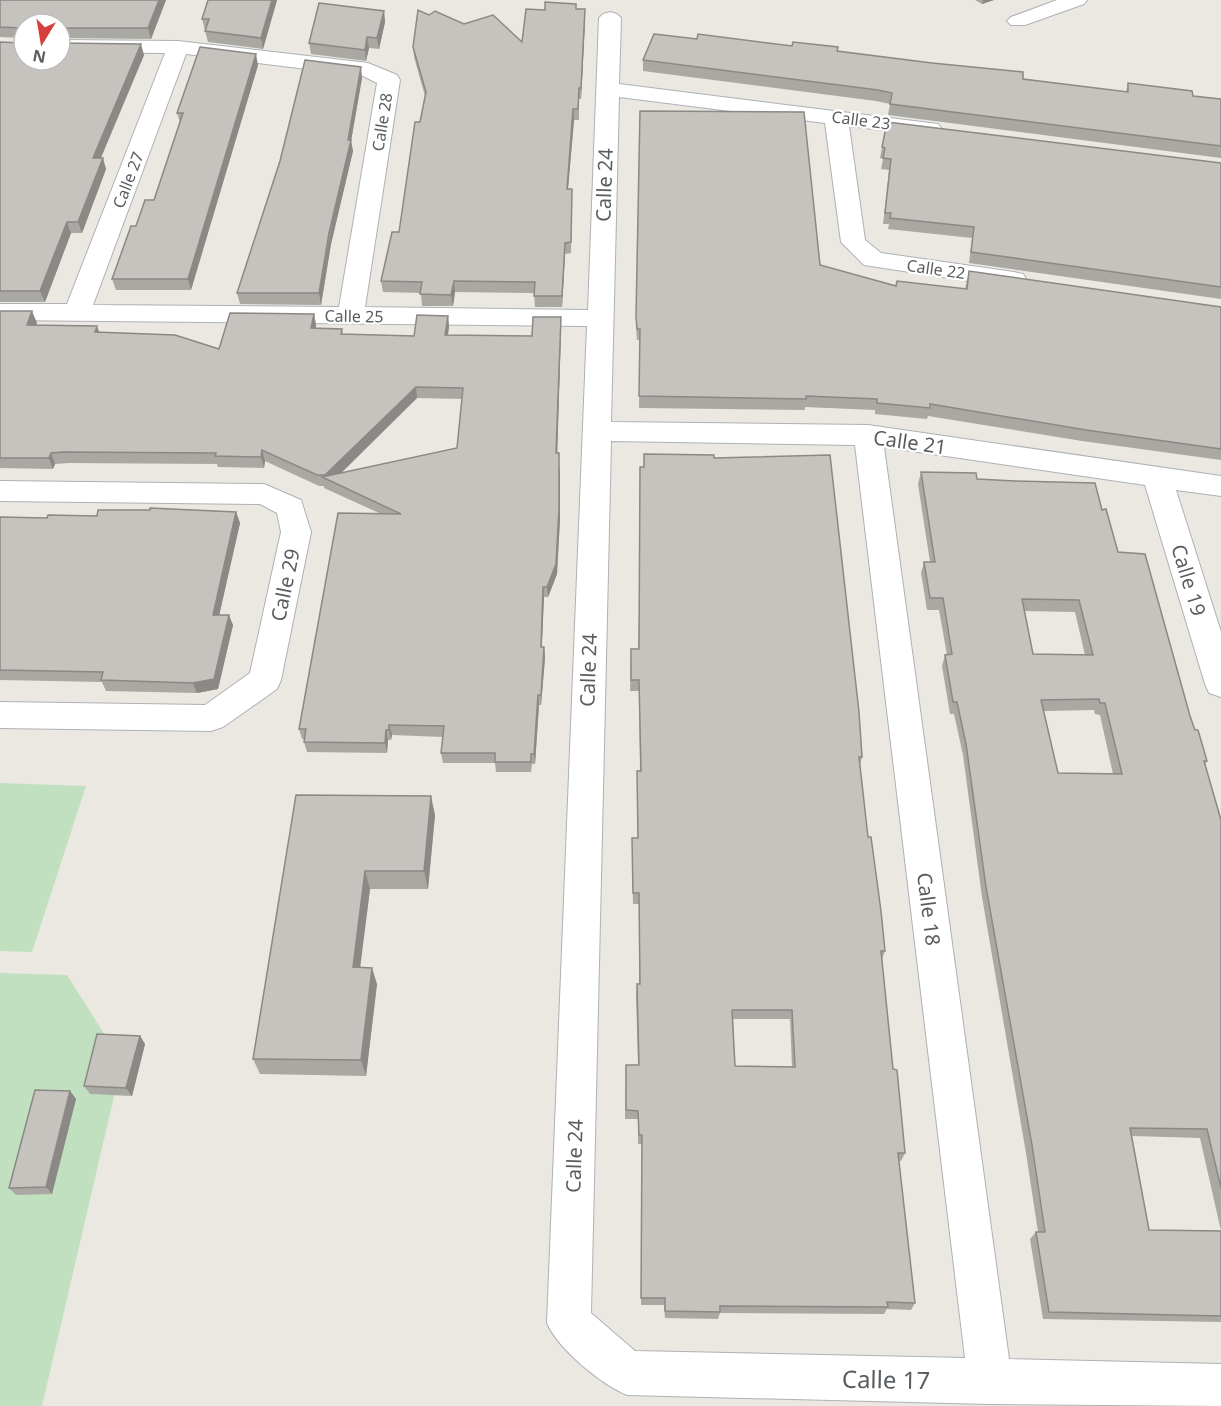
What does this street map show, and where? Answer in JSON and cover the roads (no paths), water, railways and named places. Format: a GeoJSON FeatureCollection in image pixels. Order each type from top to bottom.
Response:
{"type":"FeatureCollection","features":[{"type":"Feature","properties":{"kind":"street"},"geometry":{"type":"LineString","coordinates":[[1018,21],[1077,0]]}},
{"type":"Feature","properties":{"kind":"street","name":"Calle 24"},"geometry":{"type":"LineString","coordinates":[[569,1323],[610,18]]}},
{"type":"Feature","properties":{"kind":"street","name":"Calle 28"},"geometry":{"type":"LineString","coordinates":[[72,46],[178,47],[368,70],[389,80],[351,316]]}},
{"type":"Feature","properties":{"kind":"street","name":"Calle 27"},"geometry":{"type":"LineString","coordinates":[[77,313],[178,47]]}},
{"type":"Feature","properties":{"kind":"street","name":"Calle 23"},"geometry":{"type":"LineString","coordinates":[[608,89],[952,132]]}},
{"type":"Feature","properties":{"kind":"street","name":"Calle 22"},"geometry":{"type":"LineString","coordinates":[[836,117],[853,242],[873,260],[1038,283]]}},
{"type":"Feature","properties":{"kind":"street","name":"Calle 25"},"geometry":{"type":"LineString","coordinates":[[0,312],[600,318]]}},
{"type":"Feature","properties":{"kind":"street","name":"Calle 21"},"geometry":{"type":"LineString","coordinates":[[596,431],[868,435],[1221,486]]}},
{"type":"Feature","properties":{"kind":"street","name":"Calle 18"},"geometry":{"type":"LineString","coordinates":[[868,435],[990,1382]]}},
{"type":"Feature","properties":{"kind":"street","name":"Calle 19"},"geometry":{"type":"LineString","coordinates":[[1158,476],[1221,684]]}},
{"type":"Feature","properties":{"kind":"street","name":"Calle 29"},"geometry":{"type":"LineString","coordinates":[[0,491],[264,494],[291,507],[296,532],[265,680],[211,718],[0,715]]}},
{"type":"Feature","properties":{"kind":"street","name":"Calle 17"},"geometry":{"type":"LineString","coordinates":[[569,1323],[627,1373],[1221,1386]]}}]}
